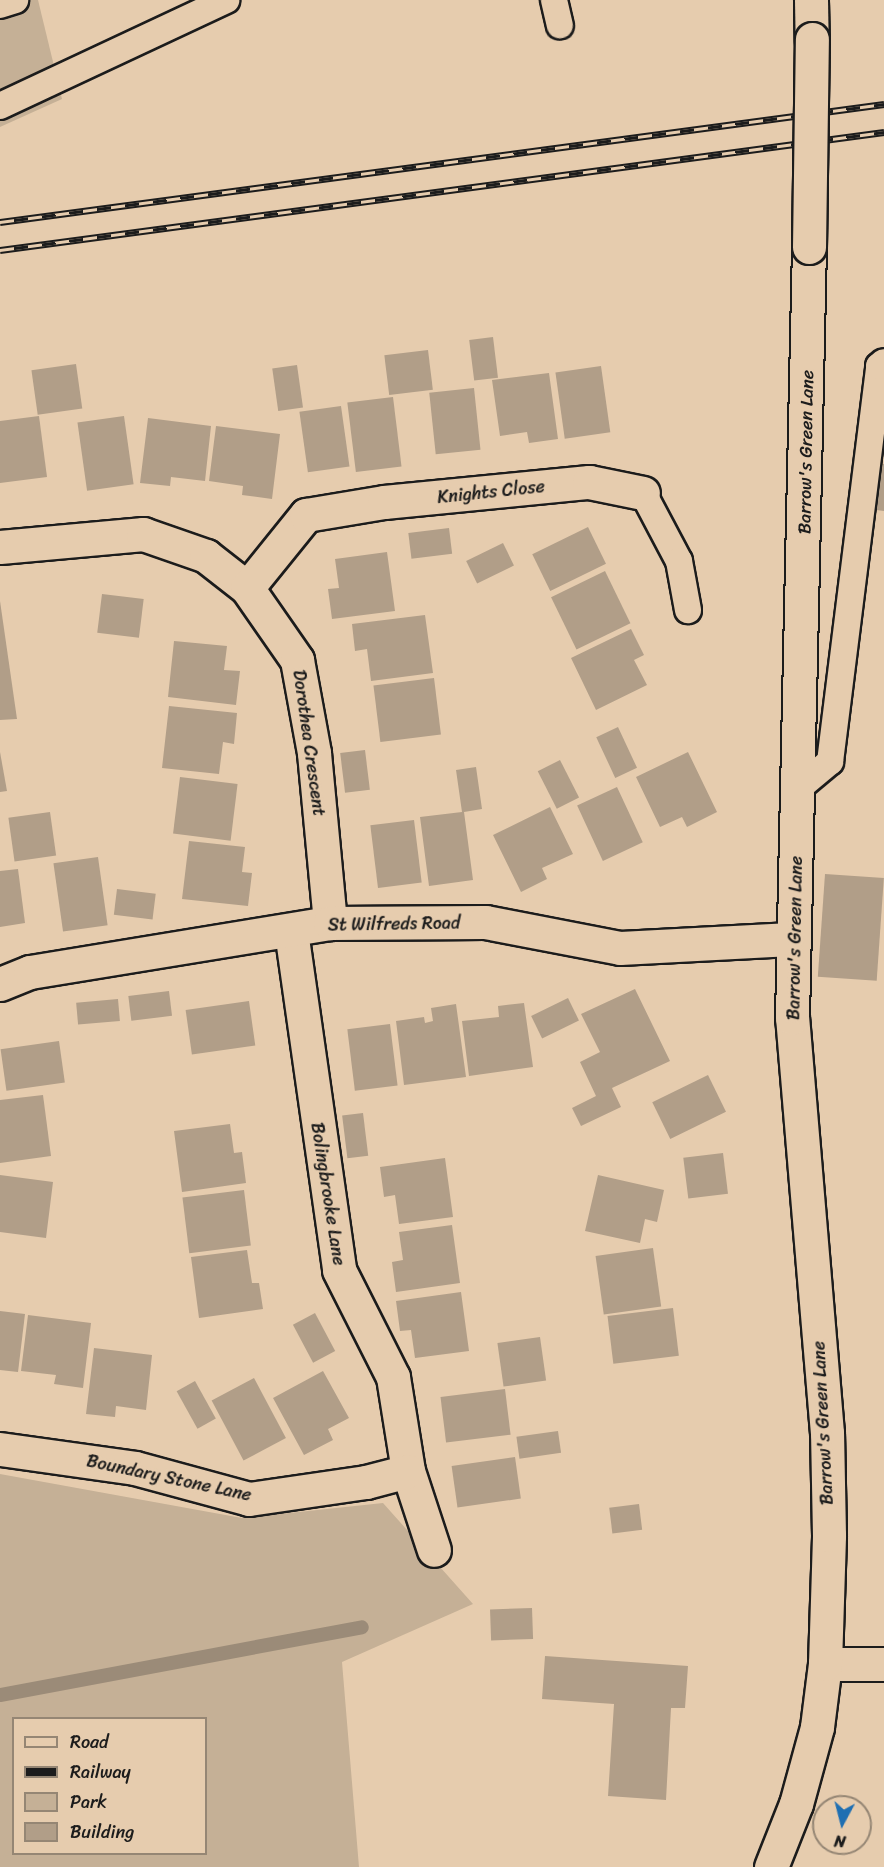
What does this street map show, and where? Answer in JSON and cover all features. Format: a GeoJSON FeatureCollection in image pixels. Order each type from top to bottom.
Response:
{"type":"FeatureCollection","features":[{"type":"Feature","properties":{"kind":"street","name":"Barrow's Green Lane"},"geometry":{"type":"LineString","coordinates":[[771,1867],[796,1804],[818,1727],[825,1664],[827,1433],[801,1162],[791,939],[801,786],[811,0]]}},
{"type":"Feature","properties":{"kind":"street","name":"Knights Close"},"geometry":{"type":"LineString","coordinates":[[246,588],[306,515],[384,502],[589,482],[643,493]]}},
{"type":"Feature","properties":{"kind":"street","name":"Dorothea Crescent"},"geometry":{"type":"LineString","coordinates":[[0,547],[143,534],[206,556],[246,588],[297,660],[314,753],[330,923]]}},
{"type":"Feature","properties":{"kind":"street","name":"St Wilfreds Road"},"geometry":{"type":"LineString","coordinates":[[0,984],[30,972],[330,923],[485,922],[620,948],[791,939]]}},
{"type":"Feature","properties":{"kind":"street","name":"Bolingbrooke Lane"},"geometry":{"type":"LineString","coordinates":[[291,931],[339,1270],[393,1377],[408,1471],[434,1550]]}},
{"type":"Feature","properties":{"kind":"street","name":"Boundary Stone Lane"},"geometry":{"type":"LineString","coordinates":[[0,1449],[135,1468],[249,1499],[408,1471]]}},
{"type":"Feature","properties":{"kind":"street"},"geometry":{"type":"LineString","coordinates":[[825,1664],[884,1664]]}},
{"type":"Feature","properties":{"kind":"lane"},"geometry":{"type":"LineString","coordinates":[[0,5],[15,0]]}},
{"type":"Feature","properties":{"kind":"lane"},"geometry":{"type":"LineString","coordinates":[[0,106],[226,0]]}},
{"type":"Feature","properties":{"kind":"lane"},"geometry":{"type":"LineString","coordinates":[[554,0],[560,24]]}},
{"type":"Feature","properties":{"kind":"lane"},"geometry":{"type":"LineString","coordinates":[[801,786],[830,762],[879,366],[884,362]]}},
{"type":"Feature","properties":{"kind":"lane","name":"Knights Close"},"geometry":{"type":"LineString","coordinates":[[643,493],[679,561],[688,610]]}},
{"type":"Feature","properties":{"kind":"green space"},"geometry":{"type":"Polygon","coordinates":[[[0,0],[38,0],[62,99],[0,127],[0,0]]]}},
{"type":"Feature","properties":{"kind":"green space"},"geometry":{"type":"Polygon","coordinates":[[[0,1474],[242,1518],[383,1503],[473,1604],[342,1662],[359,1867],[0,1867],[0,1474]]]}},
{"type":"Feature","properties":{"kind":"building"},"geometry":{"type":"Polygon","coordinates":[[[493,337],[498,378],[474,381],[469,340],[493,337]]]}},
{"type":"Feature","properties":{"kind":"building"},"geometry":{"type":"Polygon","coordinates":[[[428,350],[433,390],[389,395],[384,355],[428,350]]]}},
{"type":"Feature","properties":{"kind":"building"},"geometry":{"type":"Polygon","coordinates":[[[76,364],[82,409],[38,415],[31,370],[76,364]]]}},
{"type":"Feature","properties":{"kind":"building"},"geometry":{"type":"Polygon","coordinates":[[[297,365],[303,408],[278,411],[272,368],[297,365]]]}},
{"type":"Feature","properties":{"kind":"building"},"geometry":{"type":"Polygon","coordinates":[[[601,366],[610,432],[565,439],[555,372],[601,366]]]}},
{"type":"Feature","properties":{"kind":"building"},"geometry":{"type":"Polygon","coordinates":[[[549,373],[558,439],[529,443],[527,432],[500,436],[492,380],[549,373]]]}},
{"type":"Feature","properties":{"kind":"building"},"geometry":{"type":"Polygon","coordinates":[[[474,388],[480,450],[436,454],[429,393],[474,388]]]}},
{"type":"Feature","properties":{"kind":"building"},"geometry":{"type":"Polygon","coordinates":[[[393,397],[402,466],[356,472],[347,403],[393,397]]]}},
{"type":"Feature","properties":{"kind":"building"},"geometry":{"type":"Polygon","coordinates":[[[341,406],[349,466],[308,472],[299,412],[341,406]]]}},
{"type":"Feature","properties":{"kind":"building"},"geometry":{"type":"Polygon","coordinates":[[[39,416],[47,477],[0,483],[0,421],[39,416]]]}},
{"type":"Feature","properties":{"kind":"building"},"geometry":{"type":"Polygon","coordinates":[[[124,416],[134,484],[87,491],[77,423],[124,416]]]}},
{"type":"Feature","properties":{"kind":"building"},"geometry":{"type":"Polygon","coordinates":[[[148,418],[211,426],[205,481],[171,477],[170,486],[140,483],[148,418]]]}},
{"type":"Feature","properties":{"kind":"building"},"geometry":{"type":"Polygon","coordinates":[[[216,426],[280,434],[272,499],[242,495],[243,486],[209,481],[216,426]]]}},
{"type":"Feature","properties":{"kind":"building"},"geometry":{"type":"Polygon","coordinates":[[[875,463],[884,464],[884,511],[869,509],[875,463]]]}},
{"type":"Feature","properties":{"kind":"building"},"geometry":{"type":"Polygon","coordinates":[[[588,527],[606,564],[550,591],[532,554],[588,527]]]}},
{"type":"Feature","properties":{"kind":"building"},"geometry":{"type":"Polygon","coordinates":[[[449,528],[452,554],[411,559],[408,533],[449,528]]]}},
{"type":"Feature","properties":{"kind":"building"},"geometry":{"type":"Polygon","coordinates":[[[503,543],[514,565],[477,583],[466,561],[503,543]]]}},
{"type":"Feature","properties":{"kind":"building"},"geometry":{"type":"Polygon","coordinates":[[[387,552],[395,611],[332,619],[328,589],[339,588],[335,559],[387,552]]]}},
{"type":"Feature","properties":{"kind":"building"},"geometry":{"type":"Polygon","coordinates":[[[605,571],[630,623],[576,649],[551,597],[605,571]]]}},
{"type":"Feature","properties":{"kind":"building"},"geometry":{"type":"Polygon","coordinates":[[[102,594],[144,599],[139,638],[97,633],[102,594]]]}},
{"type":"Feature","properties":{"kind":"building"},"geometry":{"type":"Polygon","coordinates":[[[0,601],[17,719],[0,720],[0,601]]]}},
{"type":"Feature","properties":{"kind":"building"},"geometry":{"type":"Polygon","coordinates":[[[425,615],[433,673],[371,681],[367,649],[355,651],[352,624],[425,615]]]}},
{"type":"Feature","properties":{"kind":"building"},"geometry":{"type":"Polygon","coordinates":[[[631,629],[644,655],[634,660],[647,685],[596,710],[571,658],[631,629]]]}},
{"type":"Feature","properties":{"kind":"building"},"geometry":{"type":"Polygon","coordinates":[[[174,641],[227,646],[224,670],[240,671],[236,705],[168,697],[174,641]]]}},
{"type":"Feature","properties":{"kind":"building"},"geometry":{"type":"Polygon","coordinates":[[[434,678],[441,735],[380,742],[373,685],[434,678]]]}},
{"type":"Feature","properties":{"kind":"building"},"geometry":{"type":"Polygon","coordinates":[[[169,706],[237,713],[234,744],[223,742],[219,774],[162,768],[169,706]]]}},
{"type":"Feature","properties":{"kind":"building"},"geometry":{"type":"Polygon","coordinates":[[[618,727],[637,768],[615,778],[596,737],[618,727]]]}},
{"type":"Feature","properties":{"kind":"building"},"geometry":{"type":"Polygon","coordinates":[[[365,750],[370,790],[345,793],[340,753],[365,750]]]}},
{"type":"Feature","properties":{"kind":"building"},"geometry":{"type":"Polygon","coordinates":[[[0,752],[7,791],[0,792],[0,752]]]}},
{"type":"Feature","properties":{"kind":"building"},"geometry":{"type":"Polygon","coordinates":[[[688,752],[717,812],[687,827],[682,817],[660,827],[636,777],[688,752]]]}},
{"type":"Feature","properties":{"kind":"building"},"geometry":{"type":"Polygon","coordinates":[[[560,760],[579,797],[557,809],[538,771],[560,760]]]}},
{"type":"Feature","properties":{"kind":"building"},"geometry":{"type":"Polygon","coordinates":[[[476,767],[482,809],[464,812],[473,880],[429,886],[420,817],[462,812],[456,770],[476,767]]]}},
{"type":"Feature","properties":{"kind":"building"},"geometry":{"type":"Polygon","coordinates":[[[180,777],[238,784],[231,841],[173,834],[180,777]]]}},
{"type":"Feature","properties":{"kind":"building"},"geometry":{"type":"Polygon","coordinates":[[[617,787],[643,842],[603,861],[577,806],[617,787]]]}},
{"type":"Feature","properties":{"kind":"building"},"geometry":{"type":"Polygon","coordinates":[[[550,807],[573,854],[542,868],[547,879],[521,892],[493,835],[550,807]]]}},
{"type":"Feature","properties":{"kind":"building"},"geometry":{"type":"Polygon","coordinates":[[[50,812],[56,856],[15,861],[8,818],[50,812]]]}},
{"type":"Feature","properties":{"kind":"building"},"geometry":{"type":"Polygon","coordinates":[[[414,820],[422,883],[378,888],[370,825],[414,820]]]}},
{"type":"Feature","properties":{"kind":"building"},"geometry":{"type":"Polygon","coordinates":[[[189,841],[245,847],[242,872],[252,873],[248,906],[182,899],[189,841]]]}},
{"type":"Feature","properties":{"kind":"building"},"geometry":{"type":"Polygon","coordinates":[[[98,857],[108,925],[63,932],[53,863],[98,857]]]}},
{"type":"Feature","properties":{"kind":"building"},"geometry":{"type":"Polygon","coordinates":[[[18,869],[25,923],[0,927],[0,871],[18,869]]]}},
{"type":"Feature","properties":{"kind":"building"},"geometry":{"type":"Polygon","coordinates":[[[825,874],[884,878],[877,981],[818,977],[825,874]]]}},
{"type":"Feature","properties":{"kind":"building"},"geometry":{"type":"Polygon","coordinates":[[[117,889],[156,894],[153,920],[114,915],[117,889]]]}},
{"type":"Feature","properties":{"kind":"building"},"geometry":{"type":"Polygon","coordinates":[[[635,989],[670,1061],[612,1088],[621,1107],[581,1126],[572,1108],[596,1096],[580,1062],[600,1052],[581,1014],[635,989]]]}},
{"type":"Feature","properties":{"kind":"building"},"geometry":{"type":"Polygon","coordinates":[[[169,991],[172,1016],[131,1021],[128,996],[169,991]]]}},
{"type":"Feature","properties":{"kind":"building"},"geometry":{"type":"Polygon","coordinates":[[[568,998],[579,1020],[542,1038],[531,1016],[568,998]]]}},
{"type":"Feature","properties":{"kind":"building"},"geometry":{"type":"Polygon","coordinates":[[[118,999],[120,1021],[78,1025],[76,1003],[118,999]]]}},
{"type":"Feature","properties":{"kind":"building"},"geometry":{"type":"Polygon","coordinates":[[[249,1001],[255,1046],[192,1054],[186,1010],[249,1001]]]}},
{"type":"Feature","properties":{"kind":"building"},"geometry":{"type":"Polygon","coordinates":[[[524,1003],[533,1067],[469,1076],[462,1021],[499,1017],[498,1006],[524,1003]]]}},
{"type":"Feature","properties":{"kind":"building"},"geometry":{"type":"Polygon","coordinates":[[[456,1004],[466,1077],[404,1085],[396,1021],[424,1017],[425,1023],[433,1021],[431,1008],[456,1004]]]}},
{"type":"Feature","properties":{"kind":"building"},"geometry":{"type":"Polygon","coordinates":[[[390,1024],[398,1086],[355,1091],[347,1029],[390,1024]]]}},
{"type":"Feature","properties":{"kind":"building"},"geometry":{"type":"Polygon","coordinates":[[[59,1041],[65,1083],[6,1091],[1,1049],[59,1041]]]}},
{"type":"Feature","properties":{"kind":"building"},"geometry":{"type":"Polygon","coordinates":[[[708,1075],[726,1112],[670,1139],[652,1102],[708,1075]]]}},
{"type":"Feature","properties":{"kind":"building"},"geometry":{"type":"Polygon","coordinates":[[[43,1095],[51,1156],[0,1163],[0,1100],[43,1095]]]}},
{"type":"Feature","properties":{"kind":"building"},"geometry":{"type":"Polygon","coordinates":[[[363,1113],[368,1156],[347,1158],[342,1116],[363,1113]]]}},
{"type":"Feature","properties":{"kind":"building"},"geometry":{"type":"Polygon","coordinates":[[[230,1124],[234,1153],[242,1152],[246,1183],[182,1192],[174,1131],[230,1124]]]}},
{"type":"Feature","properties":{"kind":"building"},"geometry":{"type":"Polygon","coordinates":[[[723,1153],[728,1194],[688,1199],[683,1158],[723,1153]]]}},
{"type":"Feature","properties":{"kind":"building"},"geometry":{"type":"Polygon","coordinates":[[[445,1158],[453,1217],[399,1224],[395,1195],[384,1197],[380,1167],[445,1158]]]}},
{"type":"Feature","properties":{"kind":"building"},"geometry":{"type":"Polygon","coordinates":[[[0,1175],[53,1182],[46,1238],[0,1232],[0,1175]]]}},
{"type":"Feature","properties":{"kind":"building"},"geometry":{"type":"Polygon","coordinates":[[[598,1175],[664,1190],[657,1222],[645,1219],[640,1243],[585,1231],[598,1175]]]}},
{"type":"Feature","properties":{"kind":"building"},"geometry":{"type":"Polygon","coordinates":[[[244,1190],[251,1246],[189,1253],[182,1198],[244,1190]]]}},
{"type":"Feature","properties":{"kind":"building"},"geometry":{"type":"Polygon","coordinates":[[[452,1225],[460,1283],[396,1292],[392,1262],[403,1260],[399,1232],[452,1225]]]}},
{"type":"Feature","properties":{"kind":"building"},"geometry":{"type":"Polygon","coordinates":[[[653,1248],[661,1306],[604,1314],[596,1256],[653,1248]]]}},
{"type":"Feature","properties":{"kind":"building"},"geometry":{"type":"Polygon","coordinates":[[[247,1250],[252,1283],[259,1283],[263,1309],[199,1318],[191,1257],[247,1250]]]}},
{"type":"Feature","properties":{"kind":"building"},"geometry":{"type":"Polygon","coordinates":[[[461,1292],[469,1351],[415,1358],[411,1330],[400,1331],[396,1301],[461,1292]]]}},
{"type":"Feature","properties":{"kind":"building"},"geometry":{"type":"Polygon","coordinates":[[[673,1308],[679,1356],[613,1364],[607,1316],[673,1308]]]}},
{"type":"Feature","properties":{"kind":"building"},"geometry":{"type":"Polygon","coordinates":[[[0,1311],[25,1314],[18,1372],[0,1370],[0,1311]]]}},
{"type":"Feature","properties":{"kind":"building"},"geometry":{"type":"Polygon","coordinates":[[[315,1313],[335,1351],[313,1363],[293,1325],[315,1313]]]}},
{"type":"Feature","properties":{"kind":"building"},"geometry":{"type":"Polygon","coordinates":[[[28,1315],[91,1323],[83,1388],[54,1384],[56,1375],[21,1371],[28,1315]]]}},
{"type":"Feature","properties":{"kind":"building"},"geometry":{"type":"Polygon","coordinates":[[[540,1337],[546,1381],[504,1387],[497,1343],[540,1337]]]}},
{"type":"Feature","properties":{"kind":"building"},"geometry":{"type":"Polygon","coordinates":[[[94,1348],[152,1355],[146,1410],[116,1406],[115,1417],[86,1414],[94,1348]]]}},
{"type":"Feature","properties":{"kind":"building"},"geometry":{"type":"Polygon","coordinates":[[[323,1371],[349,1418],[328,1429],[333,1440],[304,1455],[273,1398],[323,1371]]]}},
{"type":"Feature","properties":{"kind":"building"},"geometry":{"type":"Polygon","coordinates":[[[254,1378],[286,1438],[244,1461],[212,1401],[254,1378]]]}},
{"type":"Feature","properties":{"kind":"building"},"geometry":{"type":"Polygon","coordinates":[[[195,1381],[216,1419],[197,1429],[177,1391],[195,1381]]]}},
{"type":"Feature","properties":{"kind":"building"},"geometry":{"type":"Polygon","coordinates":[[[505,1389],[511,1435],[446,1443],[440,1397],[505,1389]]]}},
{"type":"Feature","properties":{"kind":"building"},"geometry":{"type":"Polygon","coordinates":[[[558,1431],[561,1453],[519,1459],[516,1437],[558,1431]]]}},
{"type":"Feature","properties":{"kind":"building"},"geometry":{"type":"Polygon","coordinates":[[[515,1457],[521,1499],[457,1507],[452,1466],[515,1457]]]}},
{"type":"Feature","properties":{"kind":"building"},"geometry":{"type":"Polygon","coordinates":[[[639,1504],[642,1530],[612,1533],[609,1508],[639,1504]]]}},
{"type":"Feature","properties":{"kind":"building"},"geometry":{"type":"Polygon","coordinates":[[[532,1608],[533,1639],[491,1640],[490,1609],[532,1608]]]}},
{"type":"Feature","properties":{"kind":"building"},"geometry":{"type":"Polygon","coordinates":[[[545,1656],[688,1666],[685,1708],[671,1708],[666,1800],[608,1796],[614,1704],[542,1699],[545,1656]]]}},
{"type":"Feature","properties":{"kind":"waterway"},"geometry":{"type":"LineString","coordinates":[[0,1695],[362,1627]]}},
{"type":"Feature","properties":{"kind":"railway"},"geometry":{"type":"LineString","coordinates":[[0,222],[884,104]]}},
{"type":"Feature","properties":{"kind":"railway"},"geometry":{"type":"LineString","coordinates":[[0,250],[884,132]]}}]}
